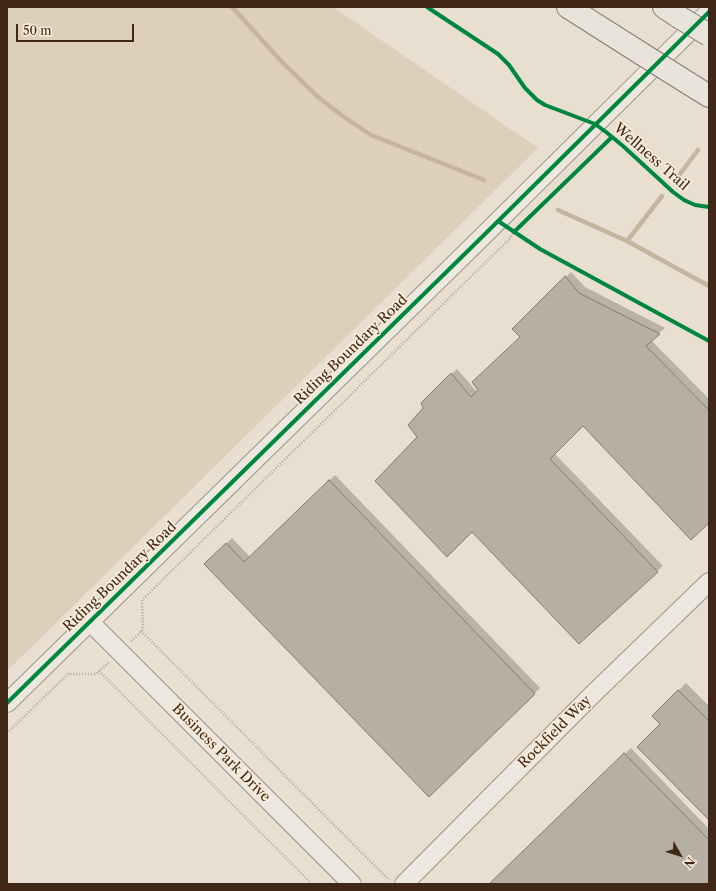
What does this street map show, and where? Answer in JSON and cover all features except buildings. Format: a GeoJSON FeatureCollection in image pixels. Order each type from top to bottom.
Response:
{"type":"FeatureCollection","features":[{"type":"Feature","properties":{"kind":"highway"},"geometry":{"type":"LineString","coordinates":[[568,7],[709,96]]}},
{"type":"Feature","properties":{"kind":"highway"},"geometry":{"type":"LineString","coordinates":[[672,12],[709,35]]}},
{"type":"Feature","properties":{"kind":"street","name":"Riding Boundary Road"},"geometry":{"type":"LineString","coordinates":[[7,703],[709,12]]}},
{"type":"Feature","properties":{"kind":"street","name":"Rockfield Way"},"geometry":{"type":"LineString","coordinates":[[404,884],[586,701],[709,582]]}},
{"type":"Feature","properties":{"kind":"street","name":"Business Park Drive"},"geometry":{"type":"LineString","coordinates":[[90,622],[352,884]]}},
{"type":"Feature","properties":{"kind":"path"},"geometry":{"type":"LineString","coordinates":[[498,220],[521,236]]}},
{"type":"Feature","properties":{"kind":"path"},"geometry":{"type":"LineString","coordinates":[[7,733],[68,674],[96,674],[143,630],[142,600],[495,253],[520,226]]}},
{"type":"Feature","properties":{"kind":"path"},"geometry":{"type":"LineString","coordinates":[[141,631],[393,884]]}},
{"type":"Feature","properties":{"kind":"path"},"geometry":{"type":"LineString","coordinates":[[99,671],[312,884]]}},
{"type":"Feature","properties":{"kind":"shaded area"},"geometry":{"type":"Polygon","coordinates":[[[7,7],[333,7],[538,148],[7,671],[7,7]]]}},
{"type":"Feature","properties":{"kind":"waterway"},"geometry":{"type":"LineString","coordinates":[[232,7],[282,62],[318,97],[344,117],[371,135],[484,180]]}},
{"type":"Feature","properties":{"kind":"waterway"},"geometry":{"type":"LineString","coordinates":[[677,178],[698,150]]}},
{"type":"Feature","properties":{"kind":"waterway"},"geometry":{"type":"LineString","coordinates":[[627,241],[662,196]]}},
{"type":"Feature","properties":{"kind":"waterway"},"geometry":{"type":"LineString","coordinates":[[558,210],[627,241],[709,286]]}},
{"type":"Feature","properties":{"kind":"cycle path","name":"Wellness Trail"},"geometry":{"type":"LineString","coordinates":[[427,7],[498,54],[509,65],[525,88],[537,100],[545,105],[595,124],[623,146],[673,192],[684,200],[695,205],[709,207]]}},
{"type":"Feature","properties":{"kind":"cycle path"},"geometry":{"type":"LineString","coordinates":[[7,703],[709,12]]}},
{"type":"Feature","properties":{"kind":"cycle path","name":"Wellness Trail"},"geometry":{"type":"LineString","coordinates":[[514,232],[612,137]]}},
{"type":"Feature","properties":{"kind":"cycle path"},"geometry":{"type":"LineString","coordinates":[[498,221],[540,249],[709,341]]}}]}
